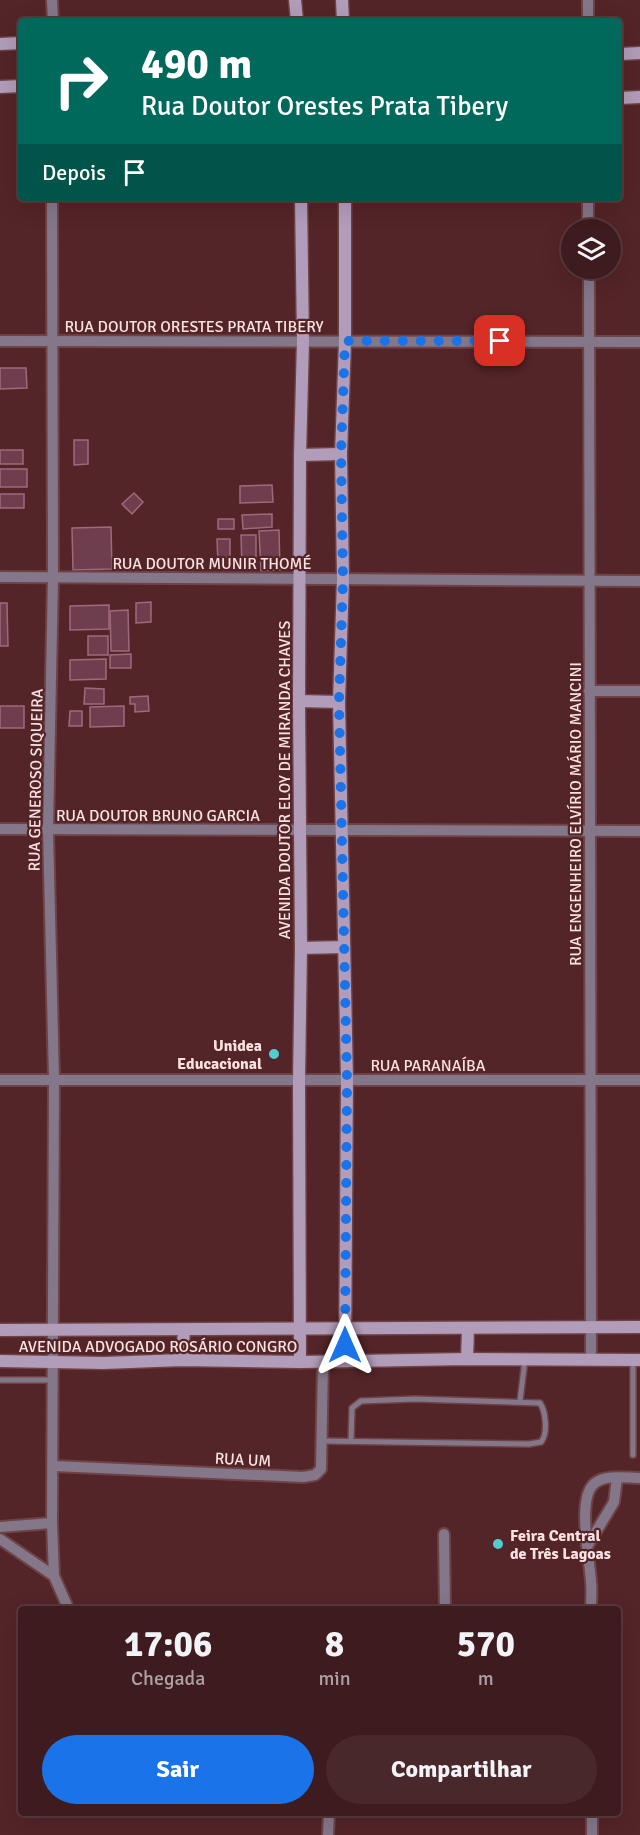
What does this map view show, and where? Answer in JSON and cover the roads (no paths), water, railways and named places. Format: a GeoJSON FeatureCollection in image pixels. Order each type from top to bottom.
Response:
{"type":"FeatureCollection","features":[{"type":"Feature","properties":{"kind":"street"},"geometry":{"type":"LineString","coordinates":[[52,0],[53,18]]}},
{"type":"Feature","properties":{"kind":"street"},"geometry":{"type":"LineString","coordinates":[[295,0],[297,18]]}},
{"type":"Feature","properties":{"kind":"street"},"geometry":{"type":"LineString","coordinates":[[342,0],[343,18]]}},
{"type":"Feature","properties":{"kind":"street"},"geometry":{"type":"LineString","coordinates":[[588,0],[588,18]]}},
{"type":"Feature","properties":{"kind":"street"},"geometry":{"type":"LineString","coordinates":[[0,44],[18,43]]}},
{"type":"Feature","properties":{"kind":"street"},"geometry":{"type":"LineString","coordinates":[[622,54],[640,53]]}},
{"type":"Feature","properties":{"kind":"street"},"geometry":{"type":"LineString","coordinates":[[0,87],[18,86]]}},
{"type":"Feature","properties":{"kind":"street"},"geometry":{"type":"LineString","coordinates":[[622,98],[640,97]]}},
{"type":"Feature","properties":{"kind":"street","name":"RUA GENEROSO SIQUEIRA"},"geometry":{"type":"LineString","coordinates":[[52,201],[53,577],[48,830],[54,1080],[52,1523],[54,1576]]}},
{"type":"Feature","properties":{"kind":"street","name":"AVENIDA DOUTOR ELOY DE MIRANDA CHAVES"},"geometry":{"type":"LineString","coordinates":[[300,1362],[299,701],[303,341],[301,201]]}},
{"type":"Feature","properties":{"kind":"street"},"geometry":{"type":"LineString","coordinates":[[345,201],[345,341],[341,454],[343,579],[339,702],[347,1080],[345,1361]]}},
{"type":"Feature","properties":{"kind":"street"},"geometry":{"type":"LineString","coordinates":[[588,201],[588,219]]}},
{"type":"Feature","properties":{"kind":"street","name":"RUA ENGENHEIRO ELVÍRIO MÁRIO MANCINI"},"geometry":{"type":"LineString","coordinates":[[589,279],[591,1359]]}},
{"type":"Feature","properties":{"kind":"street","name":"RUA DOUTOR ORESTES PRATA TIBERY"},"geometry":{"type":"LineString","coordinates":[[0,341],[640,342]]}},
{"type":"Feature","properties":{"kind":"street"},"geometry":{"type":"LineString","coordinates":[[300,454],[341,454]]}},
{"type":"Feature","properties":{"kind":"street","name":"RUA DOUTOR MUNIR THOMÉ"},"geometry":{"type":"LineString","coordinates":[[0,577],[640,581]]}},
{"type":"Feature","properties":{"kind":"street"},"geometry":{"type":"LineString","coordinates":[[589,691],[640,692]]}},
{"type":"Feature","properties":{"kind":"street"},"geometry":{"type":"LineString","coordinates":[[299,701],[339,702]]}},
{"type":"Feature","properties":{"kind":"street","name":"RUA DOUTOR BRUNO GARCIA"},"geometry":{"type":"LineString","coordinates":[[0,830],[640,831]]}},
{"type":"Feature","properties":{"kind":"street"},"geometry":{"type":"LineString","coordinates":[[301,948],[344,947]]}},
{"type":"Feature","properties":{"kind":"street","name":"RUA PARANAÍBA"},"geometry":{"type":"LineString","coordinates":[[0,1080],[640,1080]]}},
{"type":"Feature","properties":{"kind":"street","name":"AVENIDA ADVOGADO ROSÁRIO CONGRO"},"geometry":{"type":"LineString","coordinates":[[0,1330],[640,1327]]}},
{"type":"Feature","properties":{"kind":"street"},"geometry":{"type":"LineString","coordinates":[[467,1359],[468,1329]]}},
{"type":"Feature","properties":{"kind":"street"},"geometry":{"type":"LineString","coordinates":[[182,1360],[184,1330]]}},
{"type":"Feature","properties":{"kind":"street","name":"AVENIDA ADVOGADO ROSÁRIO CONGRO"},"geometry":{"type":"LineString","coordinates":[[0,1362],[637,1360]]}},
{"type":"Feature","properties":{"kind":"street","name":"RUA UM"},"geometry":{"type":"LineString","coordinates":[[54,1466],[303,1478],[315,1475],[321,1469],[323,1362]]}},
{"type":"Feature","properties":{"kind":"street"},"geometry":{"type":"LineString","coordinates":[[591,1606],[585,1519],[589,1489],[603,1478],[640,1478]]}},
{"type":"Feature","properties":{"kind":"street"},"geometry":{"type":"LineString","coordinates":[[588,1545],[614,1502],[617,1478]]}},
{"type":"Feature","properties":{"kind":"street"},"geometry":{"type":"LineString","coordinates":[[0,1527],[52,1523]]}},
{"type":"Feature","properties":{"kind":"street"},"geometry":{"type":"LineString","coordinates":[[444,1534],[445,1606]]}},
{"type":"Feature","properties":{"kind":"street"},"geometry":{"type":"LineString","coordinates":[[0,1539],[54,1576],[67,1606]]}},
{"type":"Feature","properties":{"kind":"street"},"geometry":{"type":"LineString","coordinates":[[328,1835],[329,1816]]}},
{"type":"Feature","properties":{"kind":"street"},"geometry":{"type":"LineString","coordinates":[[592,1816],[592,1835]]}},
{"type":"Feature","properties":{"kind":"lane"},"geometry":{"type":"LineString","coordinates":[[520,1401],[525,1359]]}},
{"type":"Feature","properties":{"kind":"lane"},"geometry":{"type":"LineString","coordinates":[[633,1455],[637,1444],[637,1360]]}},
{"type":"Feature","properties":{"kind":"lane"},"geometry":{"type":"LineString","coordinates":[[0,1380],[54,1380]]}},
{"type":"Feature","properties":{"kind":"lane"},"geometry":{"type":"LineString","coordinates":[[322,1441],[529,1444],[541,1442],[546,1434],[543,1407],[540,1403],[361,1401],[352,1408],[351,1441]]}},
{"type":"Feature","properties":{"kind":"place","name":"Unidea Educacional"},"geometry":{"type":"Point","coordinates":[274,1054]}},
{"type":"Feature","properties":{"kind":"place","name":"Feira Central de Três Lagoas"},"geometry":{"type":"Point","coordinates":[498,1544]}}]}
